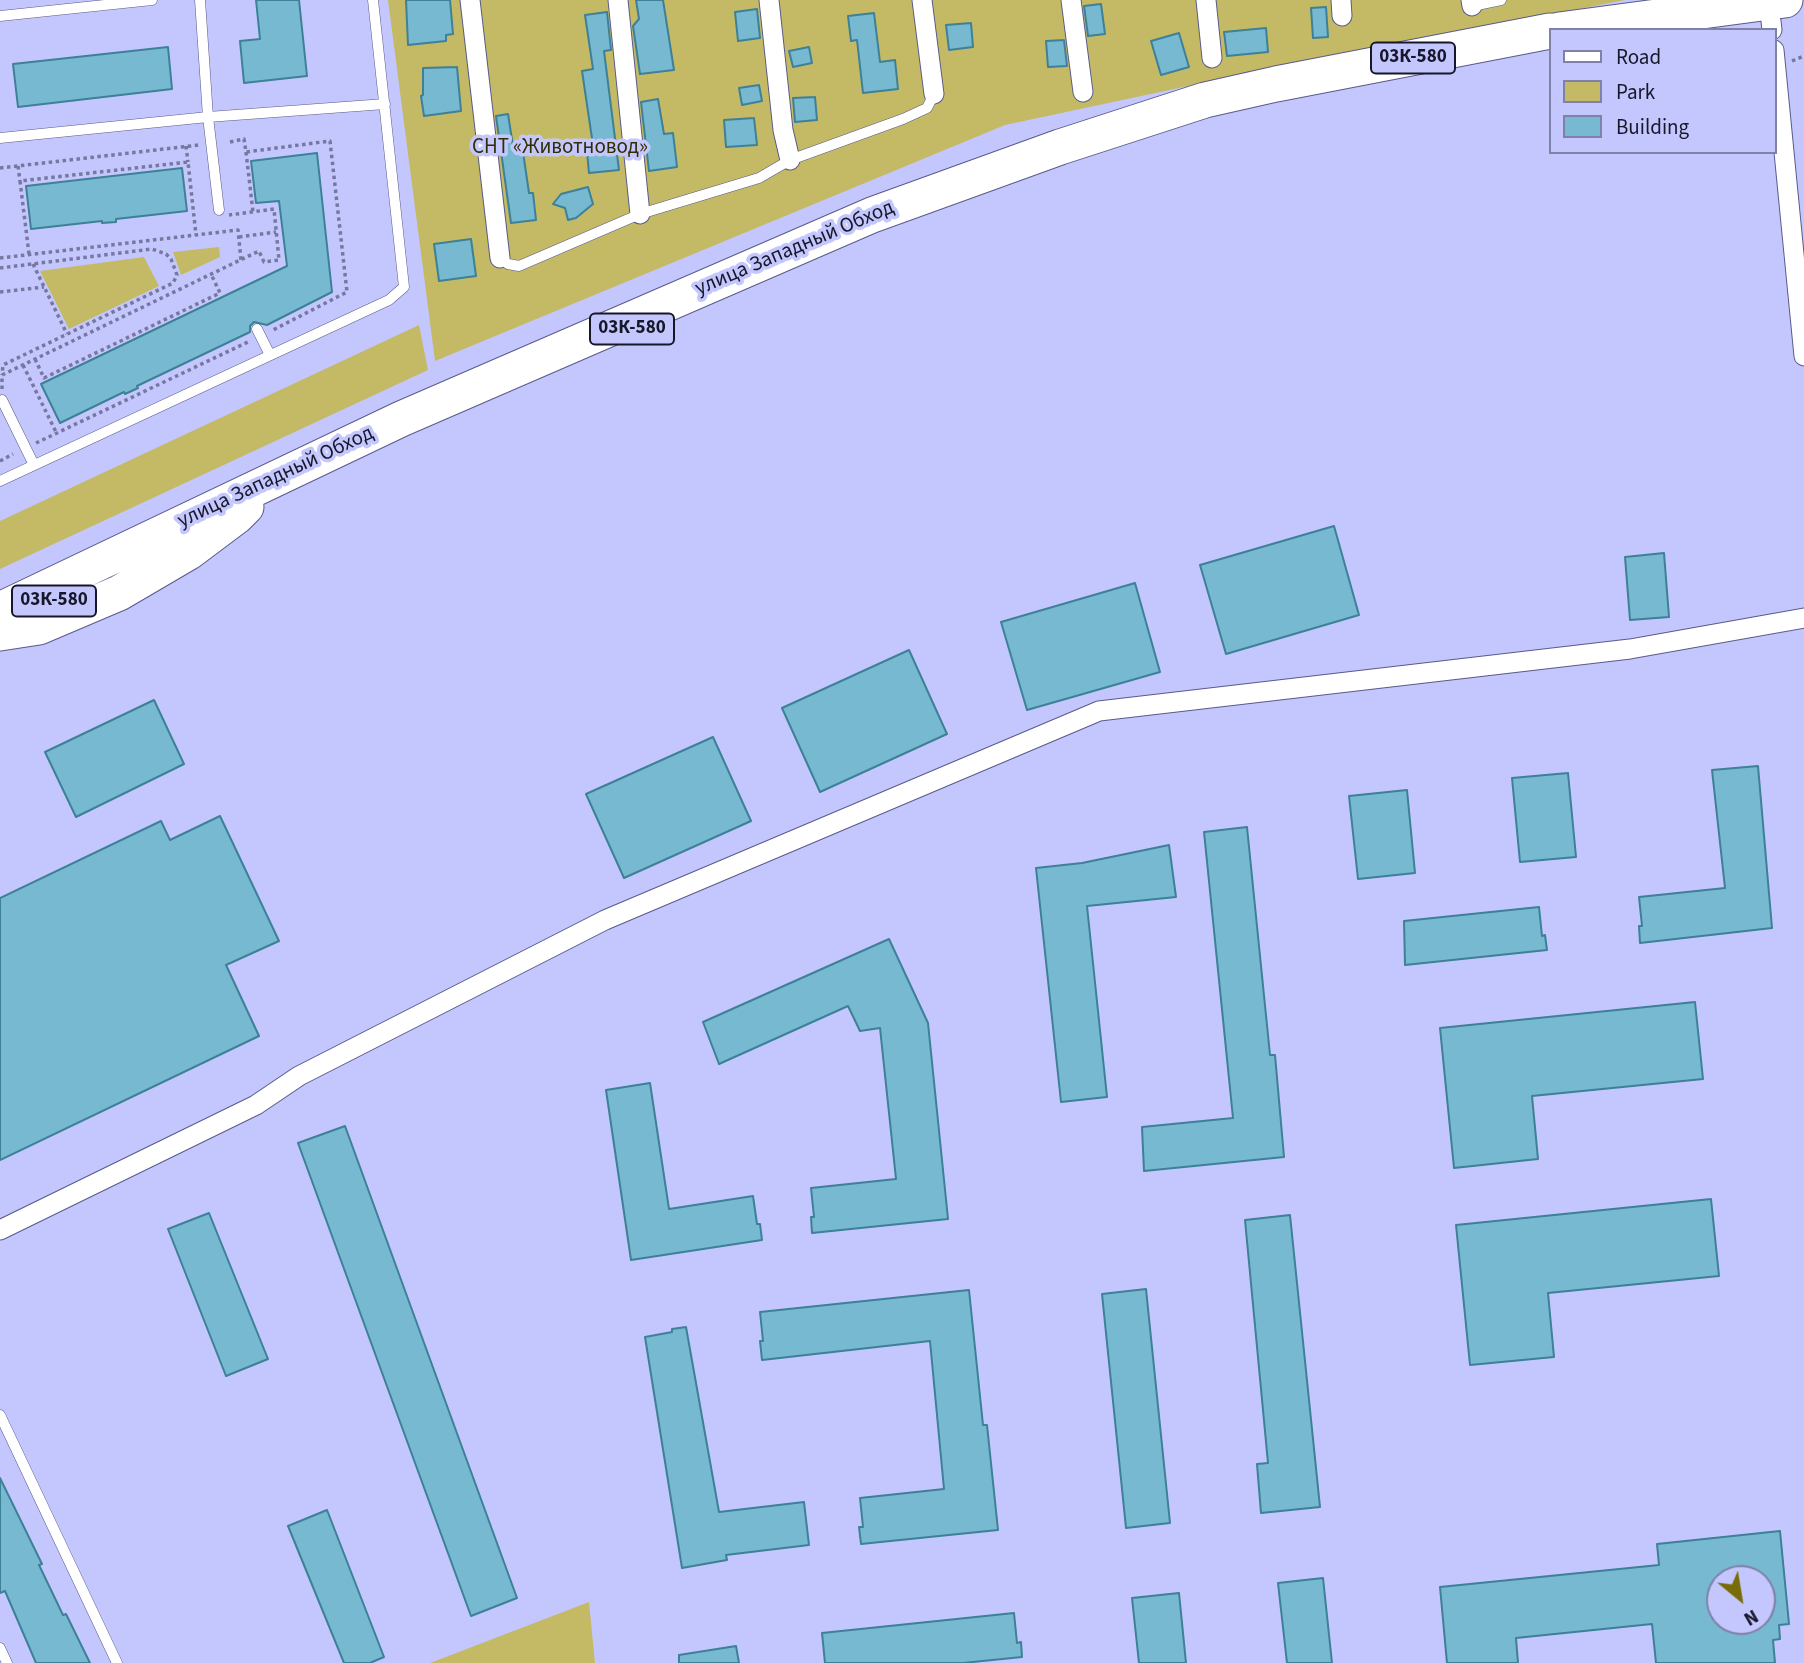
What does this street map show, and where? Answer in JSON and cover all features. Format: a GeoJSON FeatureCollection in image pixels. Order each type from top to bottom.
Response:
{"type":"FeatureCollection","features":[{"type":"Feature","properties":{"kind":"highway"},"geometry":{"type":"LineString","coordinates":[[1603,28],[1779,20]]}},
{"type":"Feature","properties":{"kind":"highway"},"geometry":{"type":"LineString","coordinates":[[1723,28],[1779,20]]}},
{"type":"Feature","properties":{"kind":"highway","name":"улица Западный Обход"},"geometry":{"type":"LineString","coordinates":[[0,610],[401,419],[872,215],[1060,147],[1205,100],[1548,32]]}},
{"type":"Feature","properties":{"kind":"highway","name":"улица Западный Обход"},"geometry":{"type":"LineString","coordinates":[[0,626],[326,467],[626,332],[878,226],[1065,160],[1248,107],[1548,52]]}},
{"type":"Feature","properties":{"kind":"highway"},"geometry":{"type":"LineString","coordinates":[[0,633],[39,627],[119,593],[189,552],[246,507]]}},
{"type":"Feature","properties":{"kind":"street"},"geometry":{"type":"LineString","coordinates":[[470,0],[500,258]]}},
{"type":"Feature","properties":{"kind":"street"},"geometry":{"type":"LineString","coordinates":[[618,0],[640,214]]}},
{"type":"Feature","properties":{"kind":"street"},"geometry":{"type":"LineString","coordinates":[[769,0],[783,131],[790,160]]}},
{"type":"Feature","properties":{"kind":"street"},"geometry":{"type":"LineString","coordinates":[[922,0],[933,94]]}},
{"type":"Feature","properties":{"kind":"street"},"geometry":{"type":"LineString","coordinates":[[1071,0],[1083,92]]}},
{"type":"Feature","properties":{"kind":"street"},"geometry":{"type":"LineString","coordinates":[[1206,0],[1212,58]]}},
{"type":"Feature","properties":{"kind":"street"},"geometry":{"type":"LineString","coordinates":[[1779,20],[1804,356]]}},
{"type":"Feature","properties":{"kind":"street"},"geometry":{"type":"LineString","coordinates":[[0,1230],[256,1105],[299,1076],[606,920],[1099,711],[1630,649],[1804,618]]}},
{"type":"Feature","properties":{"kind":"lane"},"geometry":{"type":"LineString","coordinates":[[0,16],[152,0]]}},
{"type":"Feature","properties":{"kind":"lane"},"geometry":{"type":"LineString","coordinates":[[200,0],[208,117],[219,213]]}},
{"type":"Feature","properties":{"kind":"lane"},"geometry":{"type":"LineString","coordinates":[[0,481],[389,300],[404,287],[373,0]]}},
{"type":"Feature","properties":{"kind":"lane"},"geometry":{"type":"LineString","coordinates":[[1471,3],[1501,0]]}},
{"type":"Feature","properties":{"kind":"lane"},"geometry":{"type":"LineString","coordinates":[[500,258],[508,264],[519,266],[640,214],[759,178],[790,160],[927,108],[933,94]]}},
{"type":"Feature","properties":{"kind":"lane"},"geometry":{"type":"LineString","coordinates":[[0,138],[208,117],[385,104]]}},
{"type":"Feature","properties":{"kind":"lane"},"geometry":{"type":"LineString","coordinates":[[259,332],[270,355]]}},
{"type":"Feature","properties":{"kind":"lane"},"geometry":{"type":"LineString","coordinates":[[2,400],[34,465]]}},
{"type":"Feature","properties":{"kind":"lane"},"geometry":{"type":"LineString","coordinates":[[0,1415],[117,1663]]}},
{"type":"Feature","properties":{"kind":"lane"},"geometry":{"type":"LineString","coordinates":[[0,1648],[8,1663]]}},
{"type":"Feature","properties":{"kind":"path"},"geometry":{"type":"LineString","coordinates":[[0,168],[244,139],[253,212]]}},
{"type":"Feature","properties":{"kind":"path"},"geometry":{"type":"LineString","coordinates":[[1,459],[259,332],[347,292],[330,141],[246,152]]}},
{"type":"Feature","properties":{"kind":"path"},"geometry":{"type":"LineString","coordinates":[[186,146],[196,235]]}},
{"type":"Feature","properties":{"kind":"path"},"geometry":{"type":"LineString","coordinates":[[20,181],[188,162]]}},
{"type":"Feature","properties":{"kind":"path"},"geometry":{"type":"LineString","coordinates":[[18,166],[29,254]]}},
{"type":"Feature","properties":{"kind":"path"},"geometry":{"type":"LineString","coordinates":[[1,375],[259,251],[264,262],[279,260],[274,209],[219,213]]}},
{"type":"Feature","properties":{"kind":"path"},"geometry":{"type":"LineString","coordinates":[[0,258],[238,230],[241,260]]}},
{"type":"Feature","properties":{"kind":"path"},"geometry":{"type":"LineString","coordinates":[[239,237],[276,232]]}},
{"type":"Feature","properties":{"kind":"path"},"geometry":{"type":"LineString","coordinates":[[0,268],[152,249],[166,254],[177,275],[173,283],[1,365],[2,400]]}},
{"type":"Feature","properties":{"kind":"path"},"geometry":{"type":"LineString","coordinates":[[33,264],[67,334]]}},
{"type":"Feature","properties":{"kind":"path"},"geometry":{"type":"LineString","coordinates":[[35,359],[44,378],[69,366],[220,293],[211,274]]}},
{"type":"Feature","properties":{"kind":"path"},"geometry":{"type":"LineString","coordinates":[[0,292],[44,287]]}},
{"type":"Feature","properties":{"kind":"path"},"geometry":{"type":"LineString","coordinates":[[23,365],[56,433]]}},
{"type":"Feature","properties":{"kind":"green space","name":"СНТ «Животновод»"},"geometry":{"type":"Polygon","coordinates":[[[388,0],[1625,0],[1259,71],[1005,125],[435,361],[388,0]]]}},
{"type":"Feature","properties":{"kind":"green space"},"geometry":{"type":"Polygon","coordinates":[[[219,247],[220,257],[181,275],[173,252],[219,247]]]}},
{"type":"Feature","properties":{"kind":"green space"},"geometry":{"type":"Polygon","coordinates":[[[144,257],[159,286],[69,329],[40,271],[144,257]]]}},
{"type":"Feature","properties":{"kind":"green space"},"geometry":{"type":"Polygon","coordinates":[[[419,325],[428,370],[0,569],[0,521],[419,325]]]}},
{"type":"Feature","properties":{"kind":"green space"},"geometry":{"type":"Polygon","coordinates":[[[589,1602],[595,1663],[430,1663],[589,1602]]]}},
{"type":"Feature","properties":{"kind":"building"},"geometry":{"type":"Polygon","coordinates":[[[256,0],[299,0],[307,76],[244,83],[240,41],[260,39],[256,0]]]}},
{"type":"Feature","properties":{"kind":"building"},"geometry":{"type":"Polygon","coordinates":[[[406,0],[450,0],[453,34],[446,35],[446,41],[408,45],[406,0]]]}},
{"type":"Feature","properties":{"kind":"building"},"geometry":{"type":"Polygon","coordinates":[[[636,0],[663,0],[674,70],[640,74],[633,26],[639,19],[636,0]]]}},
{"type":"Feature","properties":{"kind":"building"},"geometry":{"type":"Polygon","coordinates":[[[1101,4],[1105,34],[1088,36],[1084,6],[1101,4]]]}},
{"type":"Feature","properties":{"kind":"building"},"geometry":{"type":"Polygon","coordinates":[[[1326,7],[1328,37],[1313,38],[1311,8],[1326,7]]]}},
{"type":"Feature","properties":{"kind":"building"},"geometry":{"type":"Polygon","coordinates":[[[757,9],[760,38],[738,41],[735,12],[757,9]]]}},
{"type":"Feature","properties":{"kind":"building"},"geometry":{"type":"Polygon","coordinates":[[[607,12],[611,50],[604,51],[619,170],[589,173],[587,152],[594,152],[582,71],[593,69],[585,15],[607,12]]]}},
{"type":"Feature","properties":{"kind":"building"},"geometry":{"type":"Polygon","coordinates":[[[874,13],[880,62],[895,60],[898,89],[863,93],[857,40],[851,41],[848,16],[874,13]]]}},
{"type":"Feature","properties":{"kind":"building"},"geometry":{"type":"Polygon","coordinates":[[[971,23],[973,47],[949,50],[946,25],[971,23]]]}},
{"type":"Feature","properties":{"kind":"building"},"geometry":{"type":"Polygon","coordinates":[[[1266,28],[1268,52],[1227,56],[1224,32],[1266,28]]]}},
{"type":"Feature","properties":{"kind":"building"},"geometry":{"type":"Polygon","coordinates":[[[1179,33],[1189,67],[1161,75],[1151,41],[1179,33]]]}},
{"type":"Feature","properties":{"kind":"building"},"geometry":{"type":"Polygon","coordinates":[[[1064,40],[1067,66],[1048,67],[1046,41],[1064,40]]]}},
{"type":"Feature","properties":{"kind":"building"},"geometry":{"type":"Polygon","coordinates":[[[168,47],[172,89],[18,107],[13,64],[168,47]]]}},
{"type":"Feature","properties":{"kind":"building"},"geometry":{"type":"Polygon","coordinates":[[[809,47],[812,63],[793,67],[789,51],[809,47]]]}},
{"type":"Feature","properties":{"kind":"building"},"geometry":{"type":"Polygon","coordinates":[[[457,67],[461,111],[424,116],[421,96],[423,68],[457,67]]]}},
{"type":"Feature","properties":{"kind":"building"},"geometry":{"type":"Polygon","coordinates":[[[759,85],[762,101],[742,105],[739,88],[759,85]]]}},
{"type":"Feature","properties":{"kind":"building"},"geometry":{"type":"Polygon","coordinates":[[[815,97],[817,120],[795,122],[793,98],[815,97]]]}},
{"type":"Feature","properties":{"kind":"building"},"geometry":{"type":"Polygon","coordinates":[[[658,99],[664,134],[673,133],[677,167],[649,171],[641,102],[658,99]]]}},
{"type":"Feature","properties":{"kind":"building"},"geometry":{"type":"Polygon","coordinates":[[[508,114],[513,146],[522,145],[536,220],[511,223],[496,116],[508,114]]]}},
{"type":"Feature","properties":{"kind":"building"},"geometry":{"type":"Polygon","coordinates":[[[754,118],[757,145],[726,147],[724,120],[754,118]]]}},
{"type":"Feature","properties":{"kind":"building"},"geometry":{"type":"Polygon","coordinates":[[[317,153],[332,292],[267,325],[254,322],[250,326],[250,332],[137,386],[138,388],[60,423],[41,384],[287,266],[279,201],[256,203],[251,161],[317,153]]]}},
{"type":"Feature","properties":{"kind":"building"},"geometry":{"type":"Polygon","coordinates":[[[182,168],[187,211],[116,219],[116,222],[102,221],[31,229],[26,186],[182,168]]]}},
{"type":"Feature","properties":{"kind":"building"},"geometry":{"type":"Polygon","coordinates":[[[588,187],[593,204],[576,218],[568,220],[565,208],[553,204],[561,194],[588,187]]]}},
{"type":"Feature","properties":{"kind":"building"},"geometry":{"type":"Polygon","coordinates":[[[471,239],[476,276],[439,281],[434,244],[471,239]]]}},
{"type":"Feature","properties":{"kind":"building"},"geometry":{"type":"Polygon","coordinates":[[[1334,526],[1359,615],[1226,654],[1200,565],[1334,526]]]}},
{"type":"Feature","properties":{"kind":"building"},"geometry":{"type":"Polygon","coordinates":[[[1664,553],[1669,617],[1630,620],[1625,557],[1664,553]]]}},
{"type":"Feature","properties":{"kind":"building"},"geometry":{"type":"Polygon","coordinates":[[[1135,583],[1160,672],[1027,710],[1001,622],[1135,583]]]}},
{"type":"Feature","properties":{"kind":"building"},"geometry":{"type":"Polygon","coordinates":[[[909,650],[947,734],[820,792],[782,708],[909,650]]]}},
{"type":"Feature","properties":{"kind":"building"},"geometry":{"type":"Polygon","coordinates":[[[154,700],[184,764],[76,817],[45,752],[154,700]]]}},
{"type":"Feature","properties":{"kind":"building"},"geometry":{"type":"Polygon","coordinates":[[[713,737],[751,821],[624,878],[586,794],[713,737]]]}},
{"type":"Feature","properties":{"kind":"building"},"geometry":{"type":"Polygon","coordinates":[[[1758,766],[1772,928],[1640,943],[1639,926],[1642,926],[1639,897],[1725,888],[1712,770],[1758,766]]]}},
{"type":"Feature","properties":{"kind":"building"},"geometry":{"type":"Polygon","coordinates":[[[1568,773],[1576,857],[1520,862],[1512,778],[1568,773]]]}},
{"type":"Feature","properties":{"kind":"building"},"geometry":{"type":"Polygon","coordinates":[[[1407,790],[1415,873],[1358,879],[1349,796],[1407,790]]]}},
{"type":"Feature","properties":{"kind":"building"},"geometry":{"type":"Polygon","coordinates":[[[220,816],[279,941],[226,965],[259,1036],[0,1160],[0,898],[161,821],[170,840],[220,816]]]}},
{"type":"Feature","properties":{"kind":"building"},"geometry":{"type":"Polygon","coordinates":[[[1247,827],[1270,1055],[1275,1055],[1284,1157],[1144,1171],[1142,1127],[1233,1118],[1204,832],[1247,827]]]}},
{"type":"Feature","properties":{"kind":"building"},"geometry":{"type":"Polygon","coordinates":[[[1169,845],[1176,897],[1087,906],[1107,1097],[1061,1102],[1036,868],[1082,863],[1169,845]]]}},
{"type":"Feature","properties":{"kind":"building"},"geometry":{"type":"Polygon","coordinates":[[[1539,907],[1542,936],[1545,935],[1547,950],[1405,965],[1404,921],[1539,907]]]}},
{"type":"Feature","properties":{"kind":"building"},"geometry":{"type":"Polygon","coordinates":[[[889,939],[928,1023],[948,1219],[812,1233],[811,1217],[814,1217],[811,1188],[896,1179],[880,1028],[860,1031],[848,1006],[719,1064],[703,1022],[889,939]]]}},
{"type":"Feature","properties":{"kind":"building"},"geometry":{"type":"Polygon","coordinates":[[[1695,1002],[1703,1079],[1532,1096],[1538,1159],[1454,1168],[1440,1028],[1695,1002]]]}},
{"type":"Feature","properties":{"kind":"building"},"geometry":{"type":"Polygon","coordinates":[[[650,1083],[669,1209],[753,1196],[762,1240],[631,1260],[606,1090],[650,1083]]]}},
{"type":"Feature","properties":{"kind":"building"},"geometry":{"type":"Polygon","coordinates":[[[345,1126],[517,1598],[471,1616],[298,1143],[345,1126]]]}},
{"type":"Feature","properties":{"kind":"building"},"geometry":{"type":"Polygon","coordinates":[[[1711,1199],[1719,1276],[1548,1293],[1554,1357],[1470,1365],[1456,1225],[1711,1199]]]}},
{"type":"Feature","properties":{"kind":"building"},"geometry":{"type":"Polygon","coordinates":[[[209,1213],[268,1359],[226,1376],[168,1229],[209,1213]]]}},
{"type":"Feature","properties":{"kind":"building"},"geometry":{"type":"Polygon","coordinates":[[[1290,1215],[1320,1507],[1261,1513],[1257,1464],[1268,1463],[1245,1220],[1290,1215]]]}},
{"type":"Feature","properties":{"kind":"building"},"geometry":{"type":"Polygon","coordinates":[[[1146,1289],[1170,1523],[1126,1528],[1102,1294],[1146,1289]]]}},
{"type":"Feature","properties":{"kind":"building"},"geometry":{"type":"Polygon","coordinates":[[[969,1290],[983,1425],[987,1425],[998,1530],[861,1544],[859,1527],[863,1527],[860,1498],[944,1489],[930,1341],[762,1360],[760,1312],[969,1290]]]}},
{"type":"Feature","properties":{"kind":"building"},"geometry":{"type":"Polygon","coordinates":[[[686,1327],[719,1512],[804,1502],[809,1545],[726,1555],[727,1560],[682,1568],[645,1337],[686,1327]]]}},
{"type":"Feature","properties":{"kind":"building"},"geometry":{"type":"Polygon","coordinates":[[[0,1478],[42,1564],[39,1565],[63,1615],[66,1614],[90,1663],[36,1663],[5,1591],[0,1593],[0,1478]]]}},
{"type":"Feature","properties":{"kind":"building"},"geometry":{"type":"Polygon","coordinates":[[[327,1510],[384,1657],[370,1663],[344,1663],[288,1526],[327,1510]]]}},
{"type":"Feature","properties":{"kind":"building"},"geometry":{"type":"Polygon","coordinates":[[[1780,1531],[1789,1624],[1779,1625],[1780,1639],[1773,1640],[1775,1663],[1656,1663],[1652,1624],[1516,1638],[1518,1663],[1447,1663],[1440,1587],[1659,1565],[1657,1544],[1780,1531]]]}},
{"type":"Feature","properties":{"kind":"building"},"geometry":{"type":"Polygon","coordinates":[[[1323,1578],[1332,1663],[1287,1663],[1278,1583],[1323,1578]]]}},
{"type":"Feature","properties":{"kind":"building"},"geometry":{"type":"Polygon","coordinates":[[[1179,1593],[1186,1663],[1139,1663],[1132,1598],[1179,1593]]]}},
{"type":"Feature","properties":{"kind":"building"},"geometry":{"type":"Polygon","coordinates":[[[1014,1613],[1017,1643],[1021,1642],[1022,1657],[963,1663],[825,1663],[822,1633],[1014,1613]]]}},
{"type":"Feature","properties":{"kind":"building"},"geometry":{"type":"Polygon","coordinates":[[[736,1646],[739,1663],[679,1663],[679,1655],[736,1646]]]}}]}
